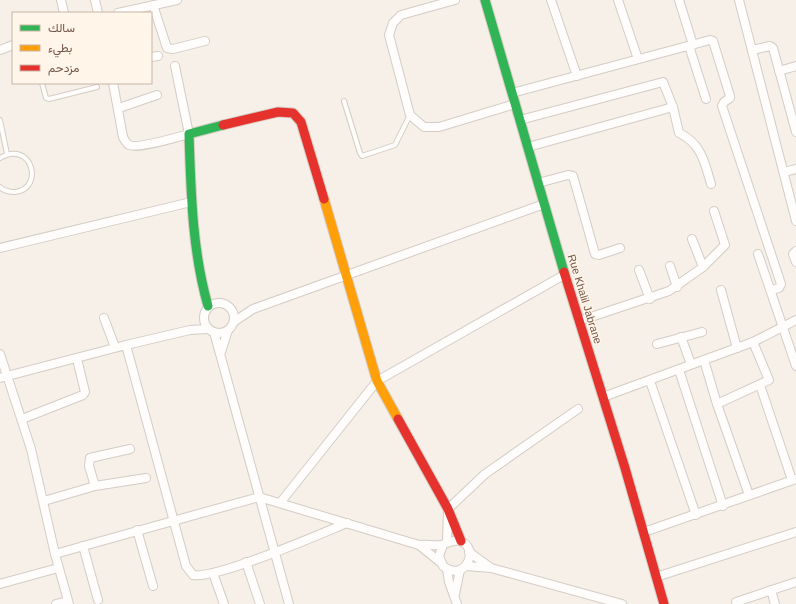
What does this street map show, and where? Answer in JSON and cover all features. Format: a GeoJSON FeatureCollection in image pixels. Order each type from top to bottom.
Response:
{"type":"FeatureCollection","features":[{"type":"Feature","properties":{"kind":"street"},"geometry":{"type":"LineString","coordinates":[[61,0],[64,12]]}},
{"type":"Feature","properties":{"kind":"street"},"geometry":{"type":"LineString","coordinates":[[95,0],[98,12]]}},
{"type":"Feature","properties":{"kind":"street"},"geometry":{"type":"LineString","coordinates":[[122,12],[177,0]]}},
{"type":"Feature","properties":{"kind":"street"},"geometry":{"type":"LineString","coordinates":[[455,0],[401,15],[393,23],[389,35],[410,115],[424,127],[439,127],[515,104]]}},
{"type":"Feature","properties":{"kind":"street","name":"Rue Khalil Jabrane"},"geometry":{"type":"LineString","coordinates":[[485,0],[564,275],[603,397],[664,604]]}},
{"type":"Feature","properties":{"kind":"street"},"geometry":{"type":"LineString","coordinates":[[551,0],[576,76]]}},
{"type":"Feature","properties":{"kind":"street"},"geometry":{"type":"LineString","coordinates":[[618,0],[638,59]]}},
{"type":"Feature","properties":{"kind":"street"},"geometry":{"type":"LineString","coordinates":[[679,0],[706,99]]}},
{"type":"Feature","properties":{"kind":"street"},"geometry":{"type":"LineString","coordinates":[[739,0],[796,221]]}},
{"type":"Feature","properties":{"kind":"street"},"geometry":{"type":"LineString","coordinates":[[153,5],[167,48],[173,49],[205,41]]}},
{"type":"Feature","properties":{"kind":"street"},"geometry":{"type":"LineString","coordinates":[[512,93],[710,40],[713,41],[730,98],[724,102],[722,106],[781,284],[779,288],[771,290]]}},
{"type":"Feature","properties":{"kind":"street"},"geometry":{"type":"LineString","coordinates":[[0,50],[12,45]]}},
{"type":"Feature","properties":{"kind":"street"},"geometry":{"type":"LineString","coordinates":[[752,50],[772,46],[796,132]]}},
{"type":"Feature","properties":{"kind":"street"},"geometry":{"type":"LineString","coordinates":[[176,66],[189,134],[191,202],[199,275],[206,293],[208,306],[205,312],[204,320],[211,330],[221,352],[289,604]]}},
{"type":"Feature","properties":{"kind":"street"},"geometry":{"type":"LineString","coordinates":[[779,71],[796,66]]}},
{"type":"Feature","properties":{"kind":"street"},"geometry":{"type":"LineString","coordinates":[[520,120],[662,82],[673,107],[679,133],[695,142],[705,163],[711,184]]}},
{"type":"Feature","properties":{"kind":"street"},"geometry":{"type":"LineString","coordinates":[[113,84],[119,108],[123,138],[132,146],[152,143],[278,112],[293,113],[301,122],[377,381],[448,509],[461,541],[465,544],[469,552],[469,559],[463,568],[454,594]]}},
{"type":"Feature","properties":{"kind":"street"},"geometry":{"type":"LineString","coordinates":[[119,108],[157,95]]}},
{"type":"Feature","properties":{"kind":"street"},"geometry":{"type":"LineString","coordinates":[[528,147],[673,107]]}},
{"type":"Feature","properties":{"kind":"street"},"geometry":{"type":"LineString","coordinates":[[784,172],[796,169]]}},
{"type":"Feature","properties":{"kind":"street"},"geometry":{"type":"LineString","coordinates":[[538,183],[568,175],[573,176],[594,254],[599,255],[620,248]]}},
{"type":"Feature","properties":{"kind":"street"},"geometry":{"type":"LineString","coordinates":[[0,248],[191,202]]}},
{"type":"Feature","properties":{"kind":"street"},"geometry":{"type":"LineString","coordinates":[[221,352],[228,330],[235,320],[253,309],[544,204]]}},
{"type":"Feature","properties":{"kind":"street"},"geometry":{"type":"LineString","coordinates":[[579,321],[650,299],[677,287],[703,267],[725,245],[714,211]]}},
{"type":"Feature","properties":{"kind":"street"},"geometry":{"type":"LineString","coordinates":[[692,239],[703,267]]}},
{"type":"Feature","properties":{"kind":"street"},"geometry":{"type":"LineString","coordinates":[[796,251],[794,254],[796,262]]}},
{"type":"Feature","properties":{"kind":"street"},"geometry":{"type":"LineString","coordinates":[[758,254],[796,366]]}},
{"type":"Feature","properties":{"kind":"street"},"geometry":{"type":"LineString","coordinates":[[670,266],[677,287]]}},
{"type":"Feature","properties":{"kind":"street"},"geometry":{"type":"LineString","coordinates":[[639,270],[650,299]]}},
{"type":"Feature","properties":{"kind":"street"},"geometry":{"type":"LineString","coordinates":[[280,503],[377,381],[564,275]]}},
{"type":"Feature","properties":{"kind":"street"},"geometry":{"type":"LineString","coordinates":[[720,290],[737,348]]}},
{"type":"Feature","properties":{"kind":"street"},"geometry":{"type":"LineString","coordinates":[[206,293],[217,302]]}},
{"type":"Feature","properties":{"kind":"street"},"geometry":{"type":"LineString","coordinates":[[208,306],[217,302],[226,303],[232,309],[235,320]]}},
{"type":"Feature","properties":{"kind":"street"},"geometry":{"type":"LineString","coordinates":[[232,309],[253,309]]}},
{"type":"Feature","properties":{"kind":"street"},"geometry":{"type":"LineString","coordinates":[[104,318],[115,347]]}},
{"type":"Feature","properties":{"kind":"street"},"geometry":{"type":"LineString","coordinates":[[190,330],[204,320]]}},
{"type":"Feature","properties":{"kind":"street"},"geometry":{"type":"LineString","coordinates":[[603,397],[753,342],[796,320]]}},
{"type":"Feature","properties":{"kind":"street"},"geometry":{"type":"LineString","coordinates":[[4,377],[115,347],[190,330],[211,330],[222,333],[228,330]]}},
{"type":"Feature","properties":{"kind":"street"},"geometry":{"type":"LineString","coordinates":[[657,344],[681,336],[702,332]]}},
{"type":"Feature","properties":{"kind":"street"},"geometry":{"type":"LineString","coordinates":[[681,336],[691,364]]}},
{"type":"Feature","properties":{"kind":"street"},"geometry":{"type":"LineString","coordinates":[[717,404],[768,382],[769,379],[753,342]]}},
{"type":"Feature","properties":{"kind":"street"},"geometry":{"type":"LineString","coordinates":[[126,345],[173,522],[188,571],[193,575],[199,576],[213,573],[274,552],[347,523]]}},
{"type":"Feature","properties":{"kind":"street"},"geometry":{"type":"LineString","coordinates":[[0,354],[4,377],[22,418],[44,501],[58,568],[68,602],[56,604]]}},
{"type":"Feature","properties":{"kind":"street"},"geometry":{"type":"LineString","coordinates":[[704,360],[717,404],[749,495]]}},
{"type":"Feature","properties":{"kind":"street"},"geometry":{"type":"LineString","coordinates":[[22,418],[83,395],[85,392],[78,363]]}},
{"type":"Feature","properties":{"kind":"street"},"geometry":{"type":"LineString","coordinates":[[679,370],[723,506]]}},
{"type":"Feature","properties":{"kind":"street"},"geometry":{"type":"LineString","coordinates":[[650,381],[696,515]]}},
{"type":"Feature","properties":{"kind":"street"},"geometry":{"type":"LineString","coordinates":[[644,532],[723,506],[749,495],[794,480],[760,385]]}},
{"type":"Feature","properties":{"kind":"street"},"geometry":{"type":"LineString","coordinates":[[440,562],[439,556],[445,544],[448,509],[485,474],[578,409]]}},
{"type":"Feature","properties":{"kind":"street"},"geometry":{"type":"LineString","coordinates":[[95,486],[89,466],[90,458],[130,449]]}},
{"type":"Feature","properties":{"kind":"street"},"geometry":{"type":"LineString","coordinates":[[44,501],[95,486],[146,478]]}},
{"type":"Feature","properties":{"kind":"street"},"geometry":{"type":"LineString","coordinates":[[55,554],[259,497],[419,545],[445,544],[461,541]]}},
{"type":"Feature","properties":{"kind":"street"},"geometry":{"type":"LineString","coordinates":[[137,530],[153,586]]}},
{"type":"Feature","properties":{"kind":"street"},"geometry":{"type":"LineString","coordinates":[[656,577],[796,532]]}},
{"type":"Feature","properties":{"kind":"street"},"geometry":{"type":"LineString","coordinates":[[419,545],[447,569],[453,571],[463,568],[491,568],[622,604]]}},
{"type":"Feature","properties":{"kind":"street"},"geometry":{"type":"LineString","coordinates":[[83,546],[98,600]]}},
{"type":"Feature","properties":{"kind":"street"},"geometry":{"type":"LineString","coordinates":[[469,552],[491,568]]}},
{"type":"Feature","properties":{"kind":"street"},"geometry":{"type":"LineString","coordinates":[[246,562],[260,604]]}},
{"type":"Feature","properties":{"kind":"street"},"geometry":{"type":"LineString","coordinates":[[0,584],[58,568]]}},
{"type":"Feature","properties":{"kind":"street"},"geometry":{"type":"LineString","coordinates":[[447,569],[449,582],[457,604]]}},
{"type":"Feature","properties":{"kind":"street"},"geometry":{"type":"LineString","coordinates":[[213,573],[224,604]]}},
{"type":"Feature","properties":{"kind":"street"},"geometry":{"type":"LineString","coordinates":[[736,602],[796,582]]}},
{"type":"Feature","properties":{"kind":"street"},"geometry":{"type":"LineString","coordinates":[[771,590],[775,604]]}},
{"type":"Feature","properties":{"kind":"lane"},"geometry":{"type":"LineString","coordinates":[[42,84],[46,98],[49,99],[97,87]]}},
{"type":"Feature","properties":{"kind":"lane"},"geometry":{"type":"LineString","coordinates":[[344,101],[362,156],[395,145],[410,115]]}},
{"type":"Feature","properties":{"kind":"lane"},"geometry":{"type":"LineString","coordinates":[[0,120],[7,154]]}},
{"type":"Feature","properties":{"kind":"lane"},"geometry":{"type":"LineString","coordinates":[[0,158],[7,154],[15,153],[22,156],[28,161],[31,167],[32,175],[30,182],[25,188],[18,192],[11,192],[0,187]]}},
{"type":"Feature","properties":{"kind":"traffic: fast"},"geometry":{"type":"LineString","coordinates":[[485,0],[564,272]]}},
{"type":"Feature","properties":{"kind":"traffic: fast"},"geometry":{"type":"LineString","coordinates":[[208,306],[195,242],[189,134],[223,125]]}},
{"type":"Feature","properties":{"kind":"traffic: slow"},"geometry":{"type":"LineString","coordinates":[[324,199],[377,381],[398,419]]}},
{"type":"Feature","properties":{"kind":"traffic: jam"},"geometry":{"type":"LineString","coordinates":[[223,125],[278,112],[293,113],[301,122],[324,199]]}},
{"type":"Feature","properties":{"kind":"traffic: jam"},"geometry":{"type":"LineString","coordinates":[[564,272],[625,468],[664,604]]}},
{"type":"Feature","properties":{"kind":"traffic: jam"},"geometry":{"type":"LineString","coordinates":[[398,419],[448,509],[461,541]]}}]}
